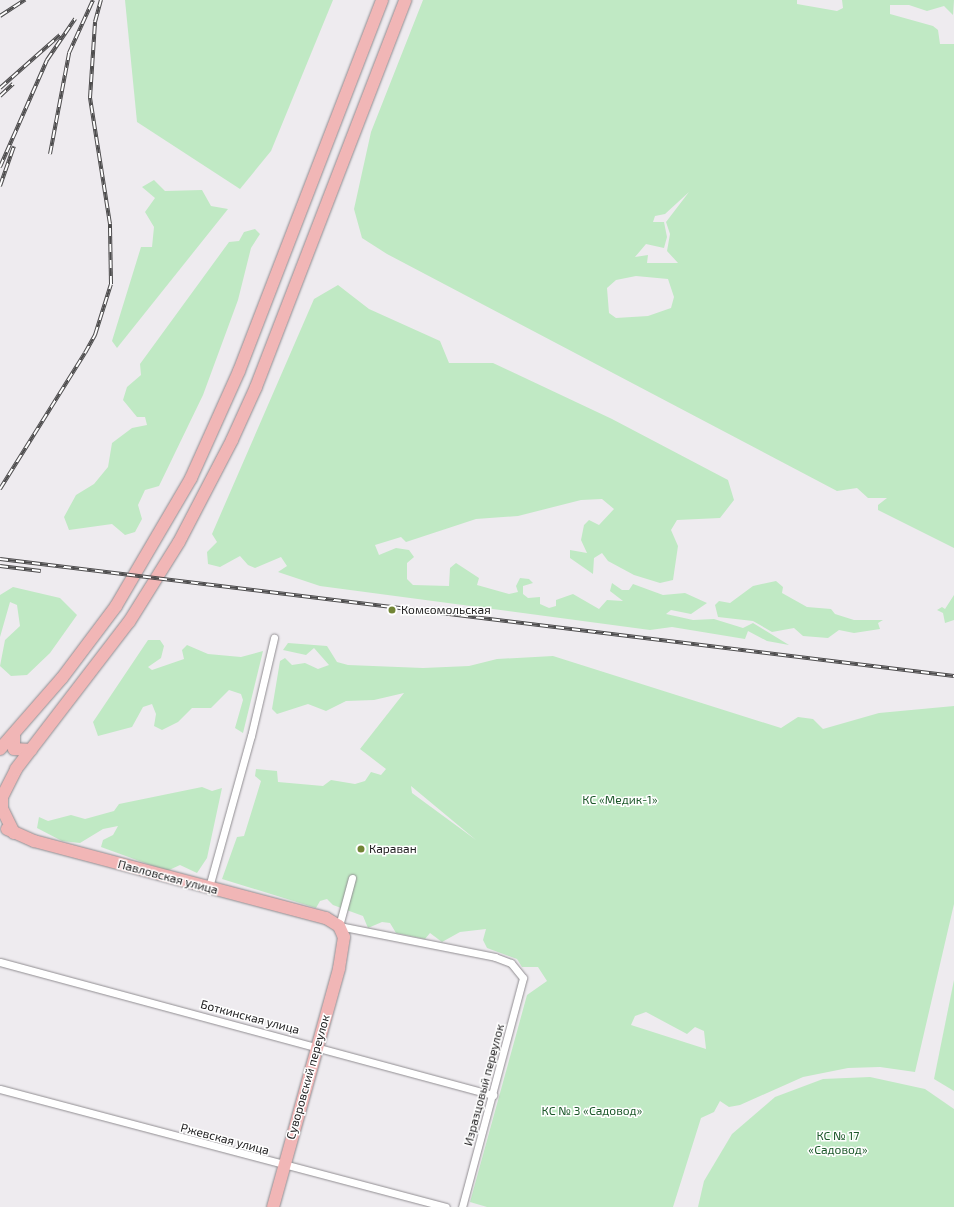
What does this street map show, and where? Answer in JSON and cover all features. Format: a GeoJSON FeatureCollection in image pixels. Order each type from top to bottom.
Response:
{"type":"FeatureCollection","features":[{"type":"Feature","properties":{"kind":"main road"},"geometry":{"type":"LineString","coordinates":[[0,749],[14,734],[116,606],[191,478],[239,371],[382,0]]}},
{"type":"Feature","properties":{"kind":"main road"},"geometry":{"type":"LineString","coordinates":[[14,833],[2,808],[2,797],[16,769],[129,622],[179,542],[219,467],[256,387],[405,0]]}},
{"type":"Feature","properties":{"kind":"main road"},"geometry":{"type":"LineString","coordinates":[[14,734],[14,749],[31,750]]}},
{"type":"Feature","properties":{"kind":"main road","name":"Павловская улица"},"geometry":{"type":"LineString","coordinates":[[0,823],[14,833],[208,888],[326,918],[339,926]]}},
{"type":"Feature","properties":{"kind":"main road","name":"Суворовский переулок"},"geometry":{"type":"LineString","coordinates":[[273,1207],[343,948],[339,926]]}},
{"type":"Feature","properties":{"kind":"street"},"geometry":{"type":"LineString","coordinates":[[208,888],[274,638]]}},
{"type":"Feature","properties":{"kind":"street"},"geometry":{"type":"LineString","coordinates":[[339,926],[352,878]]}},
{"type":"Feature","properties":{"kind":"street","name":"Павловская улица"},"geometry":{"type":"LineString","coordinates":[[339,926],[495,957],[519,970]]}},
{"type":"Feature","properties":{"kind":"street","name":"Боткинская улица"},"geometry":{"type":"LineString","coordinates":[[0,962],[316,1046],[493,1095]]}},
{"type":"Feature","properties":{"kind":"street","name":"Изразцовый переулок"},"geometry":{"type":"LineString","coordinates":[[462,1207],[522,986],[519,970]]}},
{"type":"Feature","properties":{"kind":"street","name":"Ржевская улица"},"geometry":{"type":"LineString","coordinates":[[0,1089],[446,1207]]}},
{"type":"Feature","properties":{"kind":"green space"},"geometry":{"type":"Polygon","coordinates":[[[125,0],[333,0],[271,151],[240,189],[137,122],[125,0]]]}},
{"type":"Feature","properties":{"kind":"green space"},"geometry":{"type":"Polygon","coordinates":[[[423,0],[797,0],[797,4],[837,11],[843,8],[842,0],[954,0],[953,15],[944,6],[927,11],[909,5],[890,5],[890,14],[933,26],[938,30],[940,44],[954,44],[954,548],[878,510],[878,505],[887,498],[868,498],[857,488],[837,491],[387,254],[362,238],[354,209],[371,132],[423,0]],[[689,192],[665,214],[655,216],[653,222],[664,222],[667,237],[664,248],[646,244],[635,257],[648,255],[647,263],[678,263],[667,251],[670,234],[666,222],[689,192]],[[636,276],[616,280],[607,288],[609,313],[616,318],[648,316],[671,308],[674,297],[668,279],[636,276]]]}},
{"type":"Feature","properties":{"kind":"green space"},"geometry":{"type":"Polygon","coordinates":[[[154,180],[165,191],[202,190],[211,206],[228,209],[117,348],[112,341],[141,247],[152,247],[154,227],[145,212],[155,198],[142,187],[154,180]]]}},
{"type":"Feature","properties":{"kind":"green space"},"geometry":{"type":"Polygon","coordinates":[[[255,229],[260,234],[251,248],[238,300],[203,395],[159,486],[145,490],[138,505],[142,519],[135,532],[125,535],[112,524],[69,530],[64,517],[76,495],[94,484],[108,467],[112,443],[132,428],[147,425],[145,417],[137,417],[123,400],[127,387],[141,375],[140,364],[229,242],[239,241],[244,232],[255,229]]]}},
{"type":"Feature","properties":{"kind":"green space"},"geometry":{"type":"Polygon","coordinates":[[[338,285],[369,309],[440,341],[449,363],[493,363],[612,419],[728,480],[734,500],[720,518],[677,520],[671,530],[678,546],[673,580],[660,583],[634,575],[608,561],[602,553],[594,558],[593,574],[570,558],[570,550],[587,553],[581,540],[584,525],[589,520],[599,525],[614,509],[602,499],[581,500],[518,516],[476,519],[406,542],[401,537],[375,545],[379,555],[396,548],[409,550],[414,557],[407,563],[407,579],[413,585],[449,586],[450,568],[456,563],[479,578],[477,585],[509,594],[518,592],[516,586],[520,578],[529,579],[533,583],[523,586],[523,594],[528,598],[540,597],[540,604],[549,608],[556,606],[556,600],[573,594],[599,609],[607,600],[623,601],[610,591],[612,583],[622,590],[629,590],[633,584],[663,595],[685,593],[707,603],[691,614],[671,610],[666,614],[693,620],[714,619],[743,628],[753,623],[789,645],[767,641],[748,631],[745,639],[672,627],[650,630],[320,586],[278,572],[287,566],[281,557],[255,568],[248,565],[240,556],[220,567],[208,564],[207,552],[217,542],[212,534],[314,299],[338,285]]]}},
{"type":"Feature","properties":{"kind":"green space"},"geometry":{"type":"Polygon","coordinates":[[[776,581],[783,587],[782,593],[807,607],[831,609],[835,614],[854,620],[883,620],[878,623],[880,629],[854,633],[839,630],[828,638],[803,636],[794,628],[772,632],[753,621],[718,617],[715,605],[719,601],[730,603],[753,586],[776,581]]]}},
{"type":"Feature","properties":{"kind":"green space"},"geometry":{"type":"Polygon","coordinates":[[[13,587],[60,598],[77,615],[50,653],[27,675],[11,676],[0,666],[5,640],[20,626],[17,605],[10,602],[0,637],[0,595],[13,587]]]}},
{"type":"Feature","properties":{"kind":"green space"},"geometry":{"type":"Polygon","coordinates":[[[954,595],[954,620],[945,623],[943,613],[937,610],[942,607],[945,609],[954,595]]]}},
{"type":"Feature","properties":{"kind":"green space"},"geometry":{"type":"Polygon","coordinates":[[[148,640],[160,640],[164,646],[161,658],[148,667],[152,670],[184,659],[182,650],[187,645],[208,654],[241,657],[263,651],[243,733],[235,728],[243,700],[241,694],[229,690],[211,708],[192,708],[178,722],[162,730],[154,726],[156,714],[152,704],[143,707],[132,727],[98,736],[93,722],[148,640]]]}},
{"type":"Feature","properties":{"kind":"green space"},"geometry":{"type":"Polygon","coordinates":[[[288,643],[327,646],[337,662],[348,665],[423,668],[469,666],[497,659],[553,656],[781,728],[798,717],[813,719],[823,729],[879,713],[954,706],[954,904],[915,1072],[880,1067],[848,1068],[803,1077],[740,1105],[729,1107],[720,1101],[714,1112],[701,1118],[673,1207],[487,1207],[470,1202],[527,995],[547,981],[538,967],[522,967],[517,959],[487,948],[483,940],[486,929],[460,932],[442,942],[430,933],[425,939],[396,933],[390,923],[382,922],[368,928],[363,916],[333,905],[327,899],[320,901],[316,908],[222,879],[237,837],[244,836],[261,781],[255,776],[256,769],[277,771],[278,782],[323,786],[331,780],[355,784],[365,781],[371,772],[381,775],[386,769],[360,749],[404,693],[374,700],[346,701],[326,711],[308,704],[277,714],[272,709],[280,661],[285,658],[292,665],[305,663],[318,669],[329,665],[314,648],[306,655],[283,650],[288,643]],[[411,786],[412,793],[476,840],[411,786]],[[646,1012],[635,1016],[631,1025],[706,1049],[704,1031],[695,1027],[687,1034],[646,1012]]]}},
{"type":"Feature","properties":{"kind":"green space"},"geometry":{"type":"Polygon","coordinates":[[[202,787],[212,791],[222,788],[207,858],[197,873],[180,865],[167,871],[101,847],[103,840],[113,835],[118,826],[103,829],[80,843],[62,841],[37,828],[39,817],[48,821],[71,815],[85,819],[114,811],[119,804],[202,787]]]}},
{"type":"Feature","properties":{"kind":"green space"},"geometry":{"type":"Polygon","coordinates":[[[954,980],[954,1091],[934,1079],[954,980]]]}},
{"type":"Feature","properties":{"kind":"green space","name":"КС № 17 «Садовод»"},"geometry":{"type":"Polygon","coordinates":[[[870,1077],[925,1089],[954,1109],[954,1207],[698,1207],[704,1181],[732,1134],[775,1097],[823,1079],[870,1077]]]}},
{"type":"Feature","properties":{"kind":"railway"},"geometry":{"type":"LineString","coordinates":[[0,16],[25,0]]}},
{"type":"Feature","properties":{"kind":"railway"},"geometry":{"type":"LineString","coordinates":[[50,154],[69,53],[93,0]]}},
{"type":"Feature","properties":{"kind":"railway"},"geometry":{"type":"LineString","coordinates":[[0,489],[95,335],[111,284],[110,224],[90,98],[95,22],[101,0]]}},
{"type":"Feature","properties":{"kind":"railway"},"geometry":{"type":"LineString","coordinates":[[0,167],[47,60],[75,19]]}},
{"type":"Feature","properties":{"kind":"railway"},"geometry":{"type":"LineString","coordinates":[[0,88],[60,35]]}},
{"type":"Feature","properties":{"kind":"railway"},"geometry":{"type":"LineString","coordinates":[[0,96],[13,84]]}},
{"type":"Feature","properties":{"kind":"railway"},"geometry":{"type":"LineString","coordinates":[[0,186],[14,146]]}},
{"type":"Feature","properties":{"kind":"railway"},"geometry":{"type":"LineString","coordinates":[[0,559],[954,676]]}},
{"type":"Feature","properties":{"kind":"railway"},"geometry":{"type":"LineString","coordinates":[[0,566],[41,571]]}},
{"type":"Feature","properties":{"kind":"place","name":"Комсомольская"},"geometry":{"type":"Point","coordinates":[392,610]}},
{"type":"Feature","properties":{"kind":"place","name":"Караван"},"geometry":{"type":"Point","coordinates":[361,849]}},
{"type":"Feature","properties":{"kind":"park label","name":"КС «Медик-1»"},"geometry":{"type":"Point","coordinates":[620,800]}},
{"type":"Feature","properties":{"kind":"park label","name":"КС № 3 «Садовод»"},"geometry":{"type":"Point","coordinates":[592,1111]}}]}
